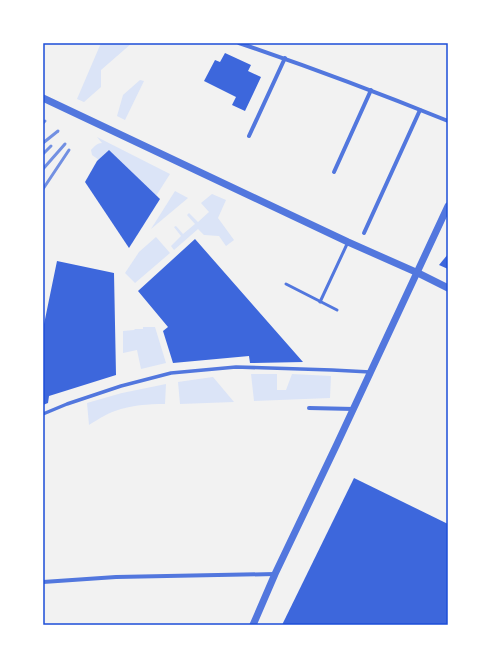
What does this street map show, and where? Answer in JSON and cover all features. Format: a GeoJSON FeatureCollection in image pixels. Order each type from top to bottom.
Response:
{"type":"FeatureCollection","features":[{"type":"Feature","properties":{"kind":"street"},"geometry":{"type":"LineString","coordinates":[[240,43],[371,90],[448,122]]}},
{"type":"Feature","properties":{"kind":"street"},"geometry":{"type":"LineString","coordinates":[[249,136],[285,58]]}},
{"type":"Feature","properties":{"kind":"street"},"geometry":{"type":"LineString","coordinates":[[334,172],[371,90]]}},
{"type":"Feature","properties":{"kind":"street"},"geometry":{"type":"LineString","coordinates":[[43,98],[448,288]]}},
{"type":"Feature","properties":{"kind":"street"},"geometry":{"type":"LineString","coordinates":[[364,233],[420,110]]}},
{"type":"Feature","properties":{"kind":"street"},"geometry":{"type":"LineString","coordinates":[[252,625],[418,273],[448,206]]}},
{"type":"Feature","properties":{"kind":"street"},"geometry":{"type":"LineString","coordinates":[[43,414],[67,404],[121,386],[171,373],[236,367],[370,372]]}},
{"type":"Feature","properties":{"kind":"street"},"geometry":{"type":"LineString","coordinates":[[309,408],[354,409]]}},
{"type":"Feature","properties":{"kind":"street"},"geometry":{"type":"LineString","coordinates":[[43,582],[116,577],[275,574]]}},
{"type":"Feature","properties":{"kind":"lane"},"geometry":{"type":"LineString","coordinates":[[320,302],[348,242]]}},
{"type":"Feature","properties":{"kind":"lane"},"geometry":{"type":"LineString","coordinates":[[286,284],[337,310]]}},
{"type":"Feature","properties":{"kind":"shaded area"},"geometry":{"type":"Polygon","coordinates":[[[101,43],[132,43],[101,70],[101,87],[84,102],[77,99],[101,43]]]}},
{"type":"Feature","properties":{"kind":"shaded area"},"geometry":{"type":"Polygon","coordinates":[[[140,80],[144,81],[125,120],[117,116],[123,95],[140,80]]]}},
{"type":"Feature","properties":{"kind":"shaded area"},"geometry":{"type":"Polygon","coordinates":[[[97,137],[170,174],[156,196],[109,150],[99,160],[92,155],[91,150],[97,144],[102,143],[97,137]]]}},
{"type":"Feature","properties":{"kind":"shaded area"},"geometry":{"type":"Polygon","coordinates":[[[175,191],[188,198],[151,229],[175,191]]]}},
{"type":"Feature","properties":{"kind":"shaded area"},"geometry":{"type":"Polygon","coordinates":[[[212,194],[226,200],[218,218],[234,240],[226,246],[219,236],[204,235],[198,229],[174,250],[171,246],[181,236],[174,227],[176,226],[183,234],[195,224],[187,215],[189,213],[198,222],[209,212],[201,203],[212,194]]]}},
{"type":"Feature","properties":{"kind":"shaded area"},"geometry":{"type":"Polygon","coordinates":[[[156,237],[170,253],[135,283],[125,273],[139,252],[156,237]]]}},
{"type":"Feature","properties":{"kind":"shaded area"},"geometry":{"type":"Polygon","coordinates":[[[143,327],[155,327],[166,363],[141,369],[137,350],[123,353],[123,331],[143,329],[143,327]]]}},
{"type":"Feature","properties":{"kind":"shaded area"},"geometry":{"type":"Polygon","coordinates":[[[251,374],[277,374],[277,390],[286,390],[292,374],[331,376],[330,398],[254,401],[251,374]]]}},
{"type":"Feature","properties":{"kind":"shaded area"},"geometry":{"type":"Polygon","coordinates":[[[213,377],[234,402],[180,404],[178,382],[213,377]]]}},
{"type":"Feature","properties":{"kind":"shaded area"},"geometry":{"type":"Polygon","coordinates":[[[166,384],[165,404],[127,407],[108,414],[89,425],[87,403],[122,393],[166,384]]]}},
{"type":"Feature","properties":{"kind":"building"},"geometry":{"type":"Polygon","coordinates":[[[225,53],[251,65],[248,71],[261,77],[245,111],[232,105],[236,97],[204,81],[215,60],[220,62],[225,53]]]}},
{"type":"Feature","properties":{"kind":"building"},"geometry":{"type":"Polygon","coordinates":[[[109,150],[160,199],[129,248],[85,182],[97,161],[109,150]]]}},
{"type":"Feature","properties":{"kind":"building"},"geometry":{"type":"Polygon","coordinates":[[[195,239],[303,362],[250,363],[249,356],[173,363],[163,331],[168,327],[138,291],[195,239]]]}},
{"type":"Feature","properties":{"kind":"building"},"geometry":{"type":"Polygon","coordinates":[[[448,254],[448,269],[439,265],[448,254]]]}},
{"type":"Feature","properties":{"kind":"building"},"geometry":{"type":"Polygon","coordinates":[[[57,261],[114,273],[116,375],[49,396],[48,403],[43,405],[43,329],[57,261]]]}},
{"type":"Feature","properties":{"kind":"building"},"geometry":{"type":"Polygon","coordinates":[[[354,478],[448,524],[448,625],[282,625],[354,478]]]}},
{"type":"Feature","properties":{"kind":"railway"},"geometry":{"type":"LineString","coordinates":[[43,143],[58,131]]}},
{"type":"Feature","properties":{"kind":"railway"},"geometry":{"type":"LineString","coordinates":[[43,169],[65,144]]}},
{"type":"Feature","properties":{"kind":"railway"},"geometry":{"type":"LineString","coordinates":[[43,154],[51,146]]}},
{"type":"Feature","properties":{"kind":"railway"},"geometry":{"type":"LineString","coordinates":[[43,189],[69,150]]}}]}
